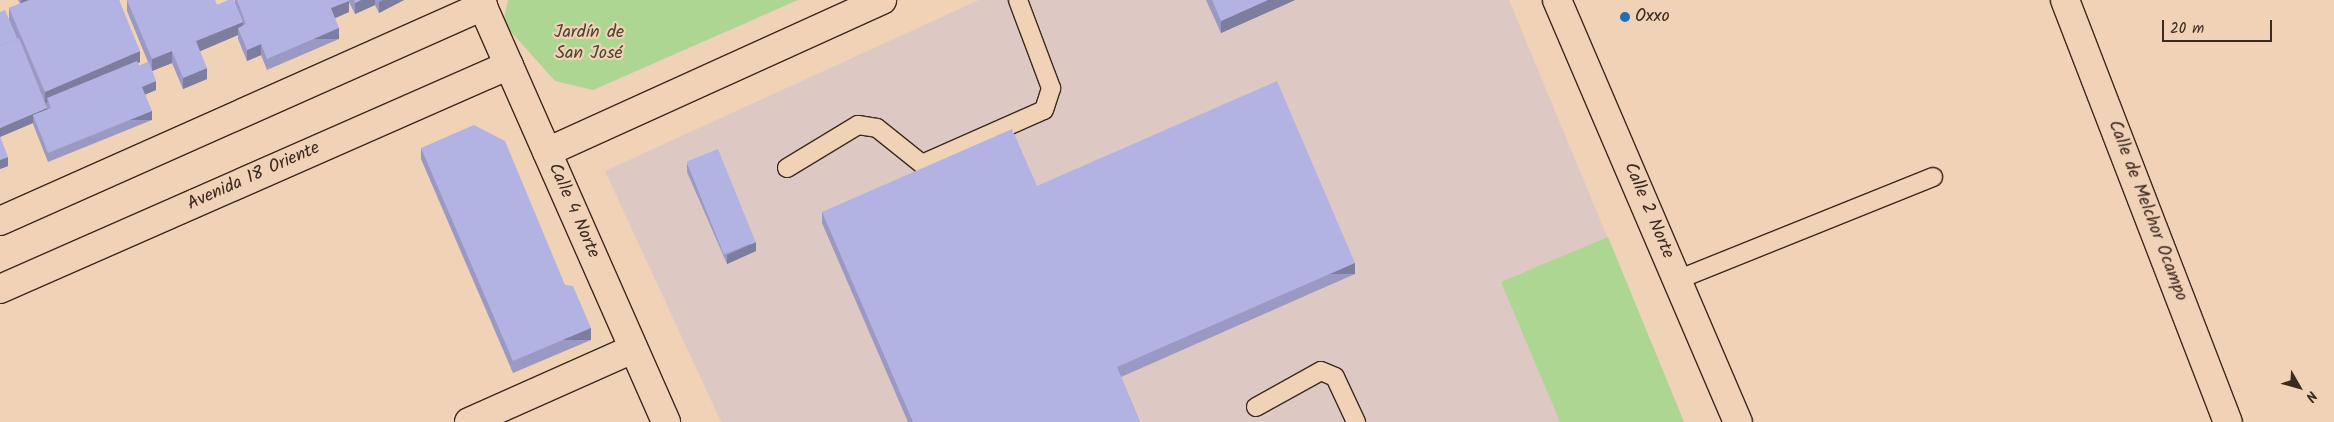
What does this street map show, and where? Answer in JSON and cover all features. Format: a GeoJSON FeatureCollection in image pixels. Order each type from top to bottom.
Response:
{"type":"FeatureCollection","features":[{"type":"Feature","properties":{"kind":"street"},"geometry":{"type":"LineString","coordinates":[[547,152],[882,0]]}},
{"type":"Feature","properties":{"kind":"street","name":"Calle 2 Norte"},"geometry":{"type":"LineString","coordinates":[[1557,0],[1738,422]]}},
{"type":"Feature","properties":{"kind":"street","name":"Calle de Melchor Ocampo"},"geometry":{"type":"LineString","coordinates":[[2065,0],[2228,422]]}},
{"type":"Feature","properties":{"kind":"street"},"geometry":{"type":"LineString","coordinates":[[0,222],[482,3]]}},
{"type":"Feature","properties":{"kind":"street","name":"Calle 4 Norte"},"geometry":{"type":"LineString","coordinates":[[482,3],[666,422]]}},
{"type":"Feature","properties":{"kind":"street","name":"Avenida 18 Oriente"},"geometry":{"type":"LineString","coordinates":[[0,288],[509,66]]}},
{"type":"Feature","properties":{"kind":"street"},"geometry":{"type":"LineString","coordinates":[[469,422],[633,349]]}},
{"type":"Feature","properties":{"kind":"lane"},"geometry":{"type":"LineString","coordinates":[[787,168],[858,125],[877,128],[922,164],[1044,110],[1051,88],[1018,0]]}},
{"type":"Feature","properties":{"kind":"lane"},"geometry":{"type":"LineString","coordinates":[[1677,280],[1933,176]]}},
{"type":"Feature","properties":{"kind":"lane"},"geometry":{"type":"LineString","coordinates":[[1256,407],[1321,371],[1335,377],[1356,422]]}},
{"type":"Feature","properties":{"kind":"shaded area"},"geometry":{"type":"Polygon","coordinates":[[[979,0],[1509,0],[1684,422],[721,422],[605,171],[979,0]]]}},
{"type":"Feature","properties":{"kind":"green space","name":"Jardín de San José"},"geometry":{"type":"Polygon","coordinates":[[[508,0],[798,0],[593,90],[555,81],[503,23],[508,0]]]}},
{"type":"Feature","properties":{"kind":"green space"},"geometry":{"type":"Polygon","coordinates":[[[1608,237],[1684,422],[1560,422],[1501,282],[1608,237]]]}},
{"type":"Feature","properties":{"kind":"building"},"geometry":{"type":"Polygon","coordinates":[[[29,0],[119,0],[140,51],[45,92],[9,8],[29,0]]]}},
{"type":"Feature","properties":{"kind":"building"},"geometry":{"type":"Polygon","coordinates":[[[127,0],[215,0],[217,5],[228,0],[234,0],[243,22],[196,41],[207,68],[183,78],[172,51],[152,59],[127,0]]]}},
{"type":"Feature","properties":{"kind":"building"},"geometry":{"type":"Polygon","coordinates":[[[237,0],[349,1],[331,8],[339,28],[267,59],[261,44],[247,50],[238,28],[246,24],[237,0]]]}},
{"type":"Feature","properties":{"kind":"building"},"geometry":{"type":"Polygon","coordinates":[[[1212,0],[1268,0],[1221,21],[1212,0]]]}},
{"type":"Feature","properties":{"kind":"building"},"geometry":{"type":"Polygon","coordinates":[[[5,10],[17,39],[0,46],[0,12],[5,10]]]}},
{"type":"Feature","properties":{"kind":"building"},"geometry":{"type":"Polygon","coordinates":[[[19,38],[47,108],[0,128],[0,46],[19,38]]]}},
{"type":"Feature","properties":{"kind":"building"},"geometry":{"type":"Polygon","coordinates":[[[137,61],[139,66],[149,62],[156,81],[142,87],[152,111],[48,153],[33,115],[51,108],[47,98],[137,61]]]}},
{"type":"Feature","properties":{"kind":"building"},"geometry":{"type":"Polygon","coordinates":[[[1277,81],[1355,263],[1117,367],[1140,422],[913,422],[822,212],[1012,129],[1037,186],[1277,81]]]}},
{"type":"Feature","properties":{"kind":"building"},"geometry":{"type":"Polygon","coordinates":[[[474,125],[505,141],[565,285],[573,286],[591,328],[513,361],[421,148],[474,125]]]}},
{"type":"Feature","properties":{"kind":"building"},"geometry":{"type":"Polygon","coordinates":[[[0,136],[8,157],[0,160],[0,136]]]}},
{"type":"Feature","properties":{"kind":"building"},"geometry":{"type":"Polygon","coordinates":[[[718,149],[755,242],[724,254],[686,162],[718,149]]]}},
{"type":"Feature","properties":{"kind":"place","name":"Oxxo"},"geometry":{"type":"Point","coordinates":[1625,17]}}]}
